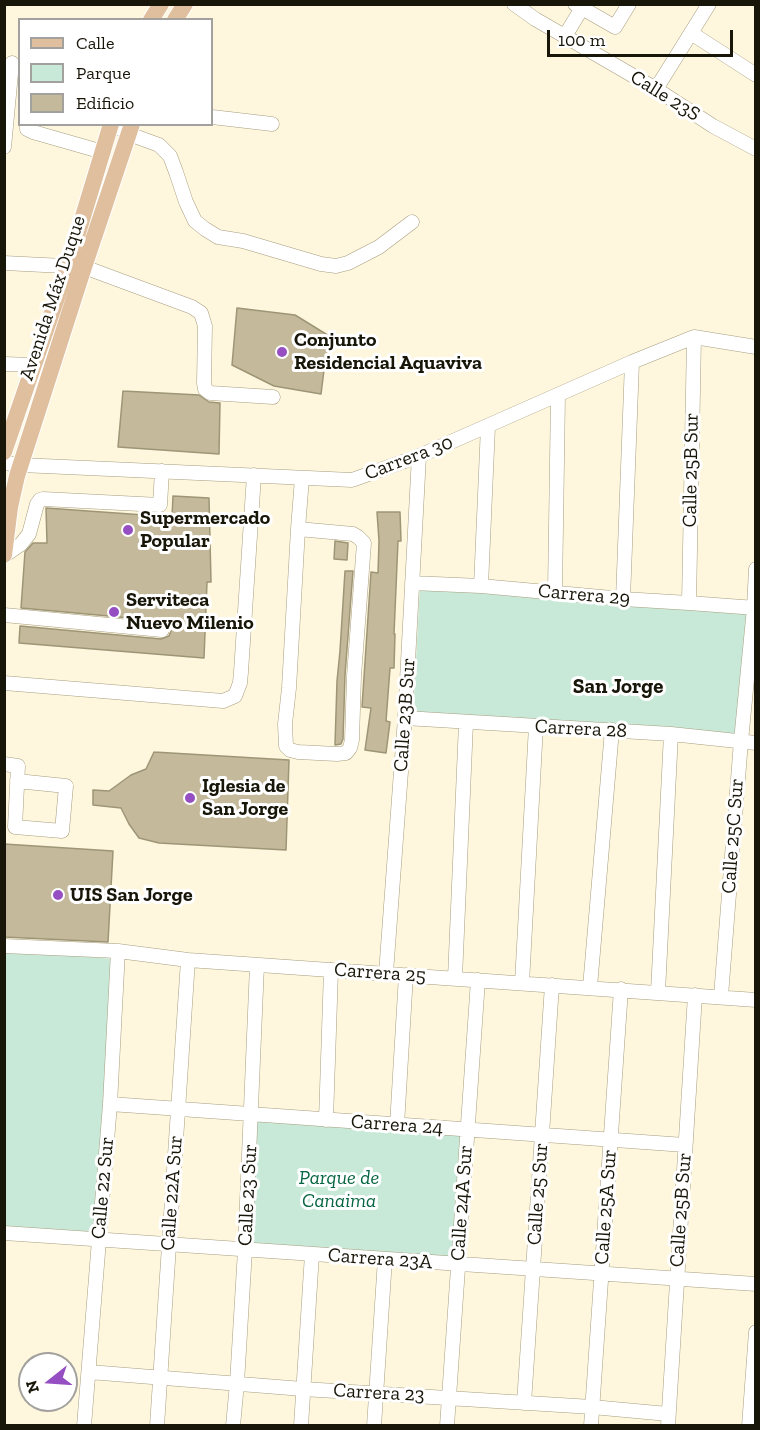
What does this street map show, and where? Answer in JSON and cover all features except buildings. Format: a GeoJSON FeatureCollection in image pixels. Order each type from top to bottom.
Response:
{"type":"FeatureCollection","features":[{"type":"Feature","properties":{"kind":"main road"},"geometry":{"type":"LineString","coordinates":[[153,18],[161,4]]}},
{"type":"Feature","properties":{"kind":"main road"},"geometry":{"type":"LineString","coordinates":[[176,18],[185,4]]}},
{"type":"Feature","properties":{"kind":"main road","name":"Avenida Máx Duque"},"geometry":{"type":"LineString","coordinates":[[4,555],[10,507],[17,476],[13,464],[76,266],[111,126]]}},
{"type":"Feature","properties":{"kind":"main road","name":"Avenida Máx Duque"},"geometry":{"type":"LineString","coordinates":[[4,452],[33,365],[131,129]]}},
{"type":"Feature","properties":{"kind":"street","name":"Calle 23S"},"geometry":{"type":"LineString","coordinates":[[514,4],[713,126],[756,149]]}},
{"type":"Feature","properties":{"kind":"street"},"geometry":{"type":"LineString","coordinates":[[565,36],[578,6],[615,27],[629,4]]}},
{"type":"Feature","properties":{"kind":"street"},"geometry":{"type":"LineString","coordinates":[[656,89],[709,4]]}},
{"type":"Feature","properties":{"kind":"street"},"geometry":{"type":"LineString","coordinates":[[691,33],[756,75]]}},
{"type":"Feature","properties":{"kind":"street"},"geometry":{"type":"LineString","coordinates":[[4,147],[12,63]]}},
{"type":"Feature","properties":{"kind":"street"},"geometry":{"type":"LineString","coordinates":[[213,117],[272,124]]}},
{"type":"Feature","properties":{"kind":"street"},"geometry":{"type":"LineString","coordinates":[[27,126],[27,129],[33,132],[103,152]]}},
{"type":"Feature","properties":{"kind":"street"},"geometry":{"type":"LineString","coordinates":[[131,129],[159,145],[170,156],[195,221],[218,237],[243,241],[321,264],[336,266],[379,247],[412,222]]}},
{"type":"Feature","properties":{"kind":"street"},"geometry":{"type":"LineString","coordinates":[[4,263],[76,266],[192,307],[201,313],[205,326],[205,389],[210,393],[273,397]]}},
{"type":"Feature","properties":{"kind":"street"},"geometry":{"type":"LineString","coordinates":[[694,337],[756,347]]}},
{"type":"Feature","properties":{"kind":"street","name":"Carrera 30"},"geometry":{"type":"LineString","coordinates":[[13,464],[352,480],[419,456],[694,337]]}},
{"type":"Feature","properties":{"kind":"street","name":"Calle 25B Sur"},"geometry":{"type":"LineString","coordinates":[[689,603],[694,337]]}},
{"type":"Feature","properties":{"kind":"street"},"geometry":{"type":"LineString","coordinates":[[623,599],[632,362]]}},
{"type":"Feature","properties":{"kind":"street"},"geometry":{"type":"LineString","coordinates":[[4,364],[33,365]]}},
{"type":"Feature","properties":{"kind":"street"},"geometry":{"type":"LineString","coordinates":[[555,592],[558,394]]}},
{"type":"Feature","properties":{"kind":"street"},"geometry":{"type":"LineString","coordinates":[[481,586],[488,426]]}},
{"type":"Feature","properties":{"kind":"street","name":"Calle 23B Sur"},"geometry":{"type":"LineString","coordinates":[[386,973],[405,718],[419,456]]}},
{"type":"Feature","properties":{"kind":"street"},"geometry":{"type":"LineString","coordinates":[[4,555],[21,544],[29,534],[40,500],[160,505],[162,471]]}},
{"type":"Feature","properties":{"kind":"street"},"geometry":{"type":"LineString","coordinates":[[4,683],[222,701],[235,696],[241,672],[254,475]]}},
{"type":"Feature","properties":{"kind":"street"},"geometry":{"type":"LineString","coordinates":[[298,529],[353,534],[364,543],[354,676],[352,740],[346,753],[298,752],[286,746],[285,724],[289,688],[298,529],[302,478]]}},
{"type":"Feature","properties":{"kind":"street","name":"Calle 25C Sur"},"geometry":{"type":"LineString","coordinates":[[721,996],[741,741],[755,608],[756,569]]}},
{"type":"Feature","properties":{"kind":"street","name":"Carrera 29"},"geometry":{"type":"LineString","coordinates":[[412,583],[481,586],[755,608]]}},
{"type":"Feature","properties":{"kind":"street"},"geometry":{"type":"LineString","coordinates":[[4,615],[162,630]]}},
{"type":"Feature","properties":{"kind":"street","name":"Carrera 28"},"geometry":{"type":"LineString","coordinates":[[405,718],[671,734],[756,742]]}},
{"type":"Feature","properties":{"kind":"street"},"geometry":{"type":"LineString","coordinates":[[455,978],[466,723]]}},
{"type":"Feature","properties":{"kind":"street"},"geometry":{"type":"LineString","coordinates":[[522,983],[536,726]]}},
{"type":"Feature","properties":{"kind":"street"},"geometry":{"type":"LineString","coordinates":[[590,987],[612,730]]}},
{"type":"Feature","properties":{"kind":"street"},"geometry":{"type":"LineString","coordinates":[[658,992],[671,734]]}},
{"type":"Feature","properties":{"kind":"street"},"geometry":{"type":"LineString","coordinates":[[4,765],[18,766],[17,781],[15,827],[62,831],[66,786],[17,781]]}},
{"type":"Feature","properties":{"kind":"street","name":"Carrera 25"},"geometry":{"type":"LineString","coordinates":[[4,946],[118,951],[188,960],[756,1000]]}},
{"type":"Feature","properties":{"kind":"street","name":"Calle 22 Sur"},"geometry":{"type":"LineString","coordinates":[[84,1425],[110,1104],[118,951]]}},
{"type":"Feature","properties":{"kind":"street","name":"Calle 22A Sur"},"geometry":{"type":"LineString","coordinates":[[157,1425],[188,960]]}},
{"type":"Feature","properties":{"kind":"street","name":"Calle 23 Sur"},"geometry":{"type":"LineString","coordinates":[[233,1425],[245,1250],[257,965]]}},
{"type":"Feature","properties":{"kind":"street"},"geometry":{"type":"LineString","coordinates":[[327,1120],[331,970]]}},
{"type":"Feature","properties":{"kind":"street"},"geometry":{"type":"LineString","coordinates":[[397,1125],[406,975]]}},
{"type":"Feature","properties":{"kind":"street","name":"Calle 24A Sur"},"geometry":{"type":"LineString","coordinates":[[447,1425],[478,980]]}},
{"type":"Feature","properties":{"kind":"street","name":"Calle 25 Sur"},"geometry":{"type":"LineString","coordinates":[[524,1402],[552,985]]}},
{"type":"Feature","properties":{"kind":"street","name":"Calle 25A Sur"},"geometry":{"type":"LineString","coordinates":[[591,1425],[621,989]]}},
{"type":"Feature","properties":{"kind":"street","name":"Calle 25B Sur"},"geometry":{"type":"LineString","coordinates":[[668,1420],[695,994]]}},
{"type":"Feature","properties":{"kind":"street","name":"Carrera 24"},"geometry":{"type":"LineString","coordinates":[[110,1104],[685,1145]]}},
{"type":"Feature","properties":{"kind":"street","name":"Carrera 23A"},"geometry":{"type":"LineString","coordinates":[[4,1233],[756,1284]]}},
{"type":"Feature","properties":{"kind":"street"},"geometry":{"type":"LineString","coordinates":[[301,1425],[312,1254]]}},
{"type":"Feature","properties":{"kind":"street"},"geometry":{"type":"LineString","coordinates":[[374,1425],[385,1259]]}},
{"type":"Feature","properties":{"kind":"street"},"geometry":{"type":"LineString","coordinates":[[752,1417],[756,1332]]}},
{"type":"Feature","properties":{"kind":"street","name":"Carrera 23"},"geometry":{"type":"LineString","coordinates":[[89,1372],[303,1389],[592,1407],[668,1420]]}},
{"type":"Feature","properties":{"kind":"green space"},"geometry":{"type":"Polygon","coordinates":[[[420,585],[748,610],[735,738],[413,716],[420,585]]]}},
{"type":"Feature","properties":{"kind":"green space"},"geometry":{"type":"Polygon","coordinates":[[[4,950],[115,959],[94,1235],[5,1228],[4,950]]]}},
{"type":"Feature","properties":{"kind":"green space","name":"Parque de Canaima"},"geometry":{"type":"Polygon","coordinates":[[[257,1119],[463,1133],[454,1261],[250,1248],[257,1119]]]}},
{"type":"Feature","properties":{"kind":"place","name":"Conjunto Residencial Aquaviva"},"geometry":{"type":"Point","coordinates":[282,352]}},
{"type":"Feature","properties":{"kind":"place","name":"Supermercado Popular"},"geometry":{"type":"Point","coordinates":[128,530]}},
{"type":"Feature","properties":{"kind":"place","name":"Serviteca Nuevo Milenio"},"geometry":{"type":"Point","coordinates":[114,612]}},
{"type":"Feature","properties":{"kind":"place","name":"Iglesia de San Jorge"},"geometry":{"type":"Point","coordinates":[190,798]}},
{"type":"Feature","properties":{"kind":"place","name":"UIS San Jorge"},"geometry":{"type":"Point","coordinates":[58,895]}},
{"type":"Feature","properties":{"kind":"district","name":"San Jorge"},"geometry":{"type":"Point","coordinates":[618,687]}}]}
